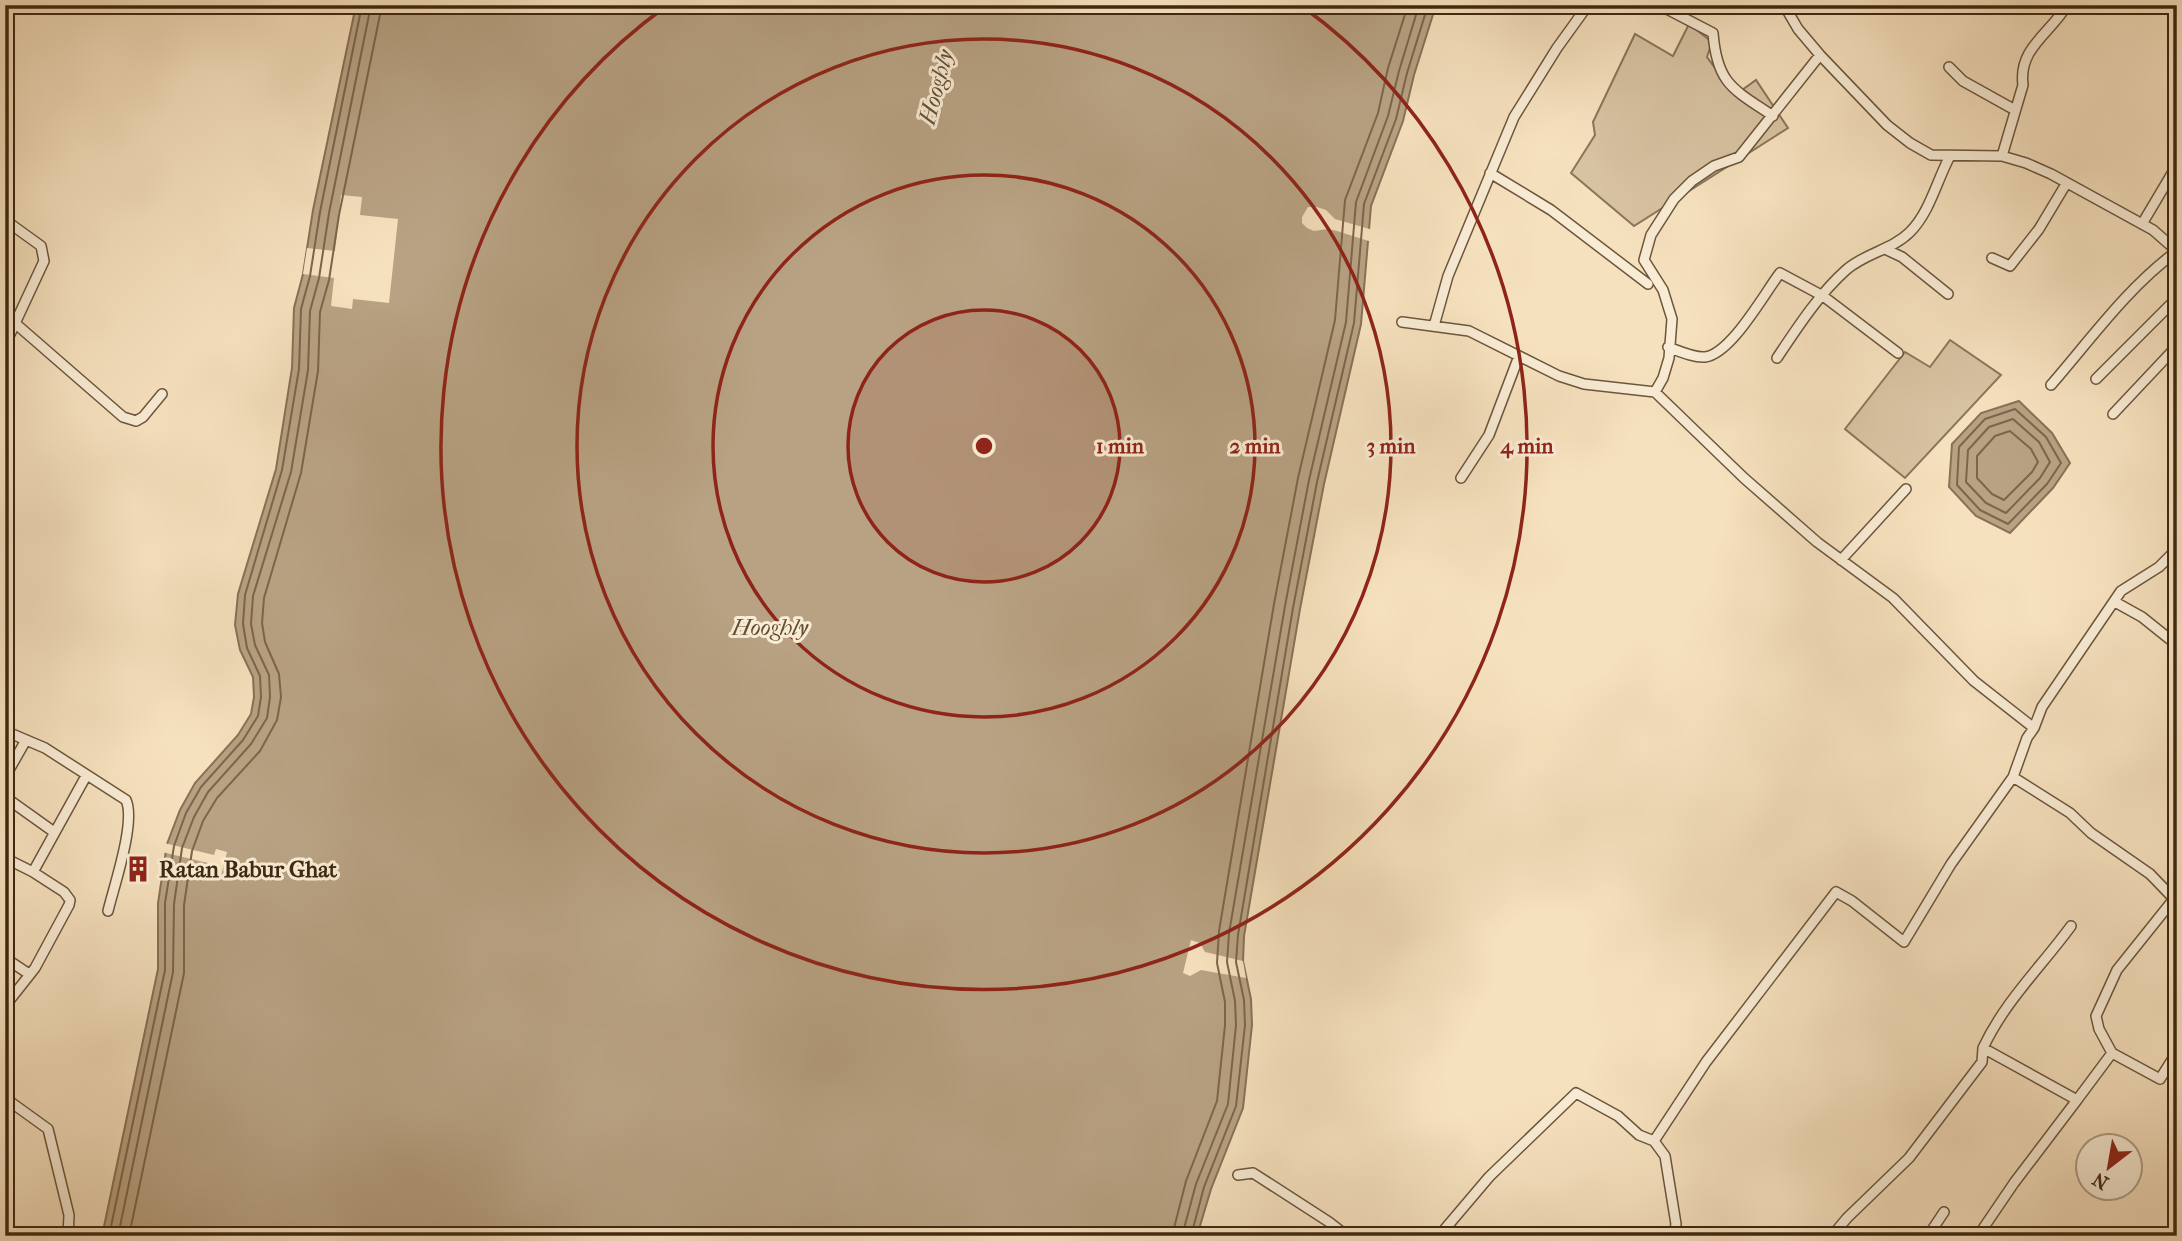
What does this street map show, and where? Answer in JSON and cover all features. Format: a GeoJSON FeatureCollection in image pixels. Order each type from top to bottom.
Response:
{"type":"FeatureCollection","features":[{"type":"Feature","properties":{"kind":"street"},"geometry":{"type":"LineString","coordinates":[[1434,326],[1448,276],[1523,101],[1588,5]]}},
{"type":"Feature","properties":{"kind":"street"},"geometry":{"type":"LineString","coordinates":[[1658,5],[1713,33],[1715,56],[1722,76],[1735,90],[1773,116]]}},
{"type":"Feature","properties":{"kind":"street"},"geometry":{"type":"LineString","coordinates":[[1784,5],[1798,29],[1820,55],[1887,125],[1910,143],[1931,155],[2002,156],[2026,163],[2153,230],[2177,251],[2142,279],[2051,385]]}},
{"type":"Feature","properties":{"kind":"street"},"geometry":{"type":"LineString","coordinates":[[2002,156],[2023,85],[2025,61],[2032,46],[2046,28],[2058,19],[2067,5]]}},
{"type":"Feature","properties":{"kind":"street"},"geometry":{"type":"LineString","coordinates":[[1655,392],[1669,358],[1672,319],[1663,290],[1644,260],[1651,235],[1674,199],[1692,181],[1714,166],[1740,157],[1820,55]]}},
{"type":"Feature","properties":{"kind":"street"},"geometry":{"type":"LineString","coordinates":[[1949,66],[1963,82],[2015,110]]}},
{"type":"Feature","properties":{"kind":"street"},"geometry":{"type":"LineString","coordinates":[[1777,358],[1846,270],[1910,232],[1921,218],[1950,156]]}},
{"type":"Feature","properties":{"kind":"street"},"geometry":{"type":"LineString","coordinates":[[2142,224],[2177,166]]}},
{"type":"Feature","properties":{"kind":"street"},"geometry":{"type":"LineString","coordinates":[[1490,173],[1552,210],[1648,284]]}},
{"type":"Feature","properties":{"kind":"street"},"geometry":{"type":"LineString","coordinates":[[1992,258],[2010,266],[2039,229],[2066,184]]}},
{"type":"Feature","properties":{"kind":"street"},"geometry":{"type":"LineString","coordinates":[[5,220],[41,246],[44,261],[5,345]]}},
{"type":"Feature","properties":{"kind":"street"},"geometry":{"type":"LineString","coordinates":[[1885,249],[1902,257],[1948,294]]}},
{"type":"Feature","properties":{"kind":"street"},"geometry":{"type":"LineString","coordinates":[[1668,347],[1703,358],[1717,354],[1735,336],[1780,273],[1823,296],[1898,353]]}},
{"type":"Feature","properties":{"kind":"street"},"geometry":{"type":"LineString","coordinates":[[2096,379],[2177,298]]}},
{"type":"Feature","properties":{"kind":"street"},"geometry":{"type":"LineString","coordinates":[[1402,322],[1468,331],[1559,376],[1584,384],[1655,392],[1744,478],[1818,542],[1893,598],[1974,681],[2034,727]]}},
{"type":"Feature","properties":{"kind":"street"},"geometry":{"type":"LineString","coordinates":[[16,324],[123,417],[136,421],[143,417],[162,394]]}},
{"type":"Feature","properties":{"kind":"street"},"geometry":{"type":"LineString","coordinates":[[2113,414],[2177,346]]}},
{"type":"Feature","properties":{"kind":"street"},"geometry":{"type":"LineString","coordinates":[[1461,478],[1489,435],[1519,356]]}},
{"type":"Feature","properties":{"kind":"street"},"geometry":{"type":"LineString","coordinates":[[1842,560],[1906,489]]}},
{"type":"Feature","properties":{"kind":"street"},"geometry":{"type":"LineString","coordinates":[[1654,1141],[1706,1062],[1836,892],[1852,901],[1904,942],[1951,864],[2013,776],[2042,707],[2121,591],[2159,567],[2177,548]]}},
{"type":"Feature","properties":{"kind":"street"},"geometry":{"type":"LineString","coordinates":[[2115,602],[2141,617],[2177,645]]}},
{"type":"Feature","properties":{"kind":"street"},"geometry":{"type":"LineString","coordinates":[[5,731],[45,748],[126,800],[130,810],[126,838],[108,911]]}},
{"type":"Feature","properties":{"kind":"street"},"geometry":{"type":"LineString","coordinates":[[5,777],[26,740]]}},
{"type":"Feature","properties":{"kind":"street"},"geometry":{"type":"LineString","coordinates":[[33,872],[86,776]]}},
{"type":"Feature","properties":{"kind":"street"},"geometry":{"type":"LineString","coordinates":[[2013,776],[2070,813],[2091,833],[2150,874],[2175,901],[2117,970],[2096,1016],[2099,1029],[2112,1053],[2160,1079],[2177,1052]]}},
{"type":"Feature","properties":{"kind":"street"},"geometry":{"type":"LineString","coordinates":[[5,797],[54,832]]}},
{"type":"Feature","properties":{"kind":"street"},"geometry":{"type":"LineString","coordinates":[[5,1006],[9,994],[34,968],[70,901],[64,892],[33,872],[6,862]]}},
{"type":"Feature","properties":{"kind":"street"},"geometry":{"type":"LineString","coordinates":[[1832,1236],[1909,1158],[1982,1062],[1983,1048],[1993,1027],[2071,926]]}},
{"type":"Feature","properties":{"kind":"street"},"geometry":{"type":"LineString","coordinates":[[5,958],[29,974]]}},
{"type":"Feature","properties":{"kind":"street"},"geometry":{"type":"LineString","coordinates":[[1983,1048],[2077,1100]]}},
{"type":"Feature","properties":{"kind":"street"},"geometry":{"type":"LineString","coordinates":[[1978,1236],[2021,1173],[2112,1053]]}},
{"type":"Feature","properties":{"kind":"street"},"geometry":{"type":"LineString","coordinates":[[1439,1236],[1489,1177],[1576,1093],[1618,1115],[1639,1135],[1654,1141],[1665,1156],[1676,1224],[1674,1236]]}},
{"type":"Feature","properties":{"kind":"street"},"geometry":{"type":"LineString","coordinates":[[5,1098],[48,1129],[69,1215],[68,1236]]}},
{"type":"Feature","properties":{"kind":"street"},"geometry":{"type":"LineString","coordinates":[[1238,1175],[1252,1173],[1347,1236]]}},
{"type":"Feature","properties":{"kind":"street"},"geometry":{"type":"LineString","coordinates":[[1928,1236],[1944,1212]]}},
{"type":"Feature","properties":{"kind":"shaded area"},"geometry":{"type":"Polygon","coordinates":[[[1689,24],[1712,42],[1707,57],[1735,95],[1756,80],[1788,128],[1634,226],[1571,173],[1595,135],[1593,122],[1635,34],[1673,56],[1689,24]]]}},
{"type":"Feature","properties":{"kind":"shaded area"},"geometry":{"type":"Polygon","coordinates":[[[1950,340],[2001,375],[1905,478],[1845,429],[1905,352],[1930,367],[1950,340]]]}},
{"type":"Feature","properties":{"kind":"water","name":"Hooghly"},"geometry":{"type":"Polygon","coordinates":[[[356,5],[1436,5],[1403,121],[1371,206],[1361,324],[1324,484],[1300,609],[1244,936],[1243,961],[1251,999],[1252,1025],[1243,1108],[1211,1189],[1197,1236],[102,1236],[158,969],[158,903],[167,844],[180,810],[195,783],[238,735],[251,714],[253,677],[240,650],[235,625],[238,594],[276,469],[292,368],[294,308],[356,5]]]}},
{"type":"Feature","properties":{"kind":"water"},"geometry":{"type":"Polygon","coordinates":[[[2019,401],[2052,433],[2070,463],[2053,488],[2010,533],[1976,516],[1949,487],[1952,444],[1981,413],[2019,401]]]}},
{"type":"Feature","properties":{"kind":"pier"},"geometry":{"type":"Polygon","coordinates":[[[341,195],[362,197],[360,215],[398,219],[389,303],[353,299],[352,309],[331,306],[334,278],[303,274],[307,248],[335,251],[341,195]]]}},
{"type":"Feature","properties":{"kind":"pier"},"geometry":{"type":"Polygon","coordinates":[[[1308,207],[1326,210],[1335,219],[1373,230],[1372,242],[1328,229],[1314,231],[1307,228],[1302,223],[1302,217],[1308,207]]]}},
{"type":"Feature","properties":{"kind":"pier"},"geometry":{"type":"Polygon","coordinates":[[[164,843],[214,855],[216,849],[227,852],[220,880],[209,878],[212,864],[162,852],[164,843]]]}},
{"type":"Feature","properties":{"kind":"pier"},"geometry":{"type":"Polygon","coordinates":[[[1191,940],[1200,943],[1205,952],[1243,961],[1246,978],[1201,970],[1190,976],[1183,973],[1191,940]]]}},
{"type":"Feature","properties":{"kind":"place","name":"Ratan Babur Ghat"},"geometry":{"type":"Point","coordinates":[138,869]}}]}
